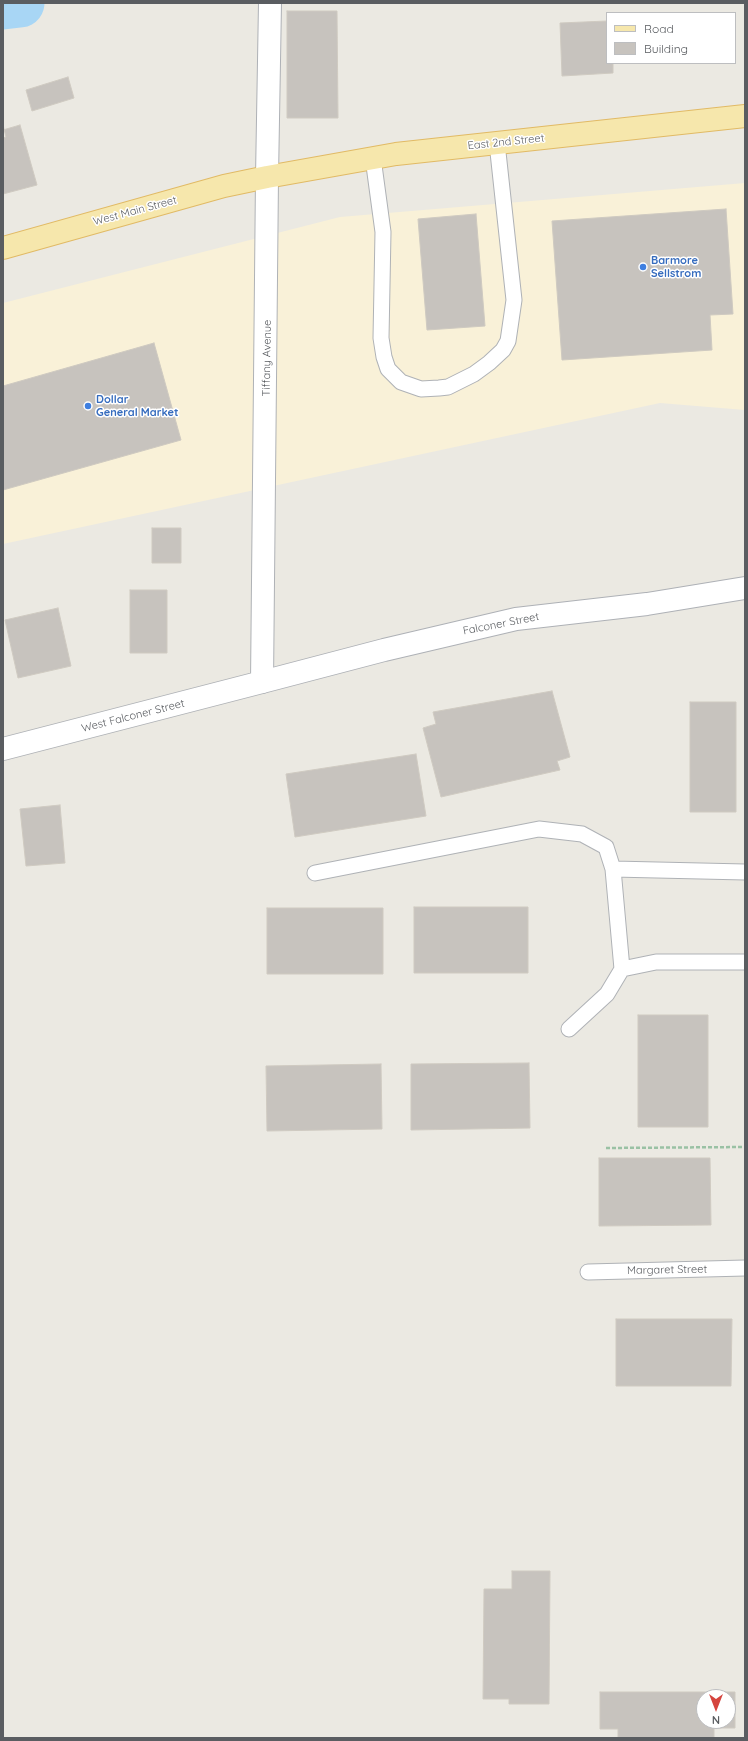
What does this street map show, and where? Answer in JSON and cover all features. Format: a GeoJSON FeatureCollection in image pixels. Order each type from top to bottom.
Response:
{"type":"FeatureCollection","features":[{"type":"Feature","properties":{"kind":"main road","name":"East 2nd Street"},"geometry":{"type":"LineString","coordinates":[[268,176],[373,158],[745,116]]}},
{"type":"Feature","properties":{"kind":"main road","name":"West Main Street"},"geometry":{"type":"LineString","coordinates":[[3,248],[224,186],[268,176]]}},
{"type":"Feature","properties":{"kind":"street","name":"Tiffany Avenue"},"geometry":{"type":"LineString","coordinates":[[262,682],[270,3]]}},
{"type":"Feature","properties":{"kind":"street","name":"Falconer Street"},"geometry":{"type":"LineString","coordinates":[[262,682],[384,650],[516,619],[648,604],[745,588]]}},
{"type":"Feature","properties":{"kind":"street","name":"West Falconer Street"},"geometry":{"type":"LineString","coordinates":[[3,749],[262,682]]}},
{"type":"Feature","properties":{"kind":"lane"},"geometry":{"type":"LineString","coordinates":[[373,158],[383,232],[381,338],[384,357],[388,369],[401,382],[420,389],[448,387],[474,374],[489,363],[503,350],[508,341],[514,300],[497,143]]}},
{"type":"Feature","properties":{"kind":"lane"},"geometry":{"type":"LineString","coordinates":[[315,873],[539,829],[582,834],[606,847],[613,869],[622,969],[607,994],[569,1029]]}},
{"type":"Feature","properties":{"kind":"lane"},"geometry":{"type":"LineString","coordinates":[[613,869],[745,872]]}},
{"type":"Feature","properties":{"kind":"lane"},"geometry":{"type":"LineString","coordinates":[[622,969],[656,962],[745,962]]}},
{"type":"Feature","properties":{"kind":"lane","name":"Margaret Street"},"geometry":{"type":"LineString","coordinates":[[588,1272],[745,1268]]}},
{"type":"Feature","properties":{"kind":"path"},"geometry":{"type":"LineString","coordinates":[[606,1148],[745,1146]]}},
{"type":"Feature","properties":{"kind":"shaded area"},"geometry":{"type":"Polygon","coordinates":[[[745,183],[745,410],[660,403],[3,544],[3,303],[340,217],[745,183]]]}},
{"type":"Feature","properties":{"kind":"building"},"geometry":{"type":"Polygon","coordinates":[[[287,11],[337,11],[338,118],[287,118],[287,11]]]}},
{"type":"Feature","properties":{"kind":"building"},"geometry":{"type":"Polygon","coordinates":[[[606,21],[606,64],[613,64],[613,73],[562,76],[560,23],[606,21]]]}},
{"type":"Feature","properties":{"kind":"building"},"geometry":{"type":"Polygon","coordinates":[[[68,77],[74,98],[32,111],[26,90],[68,77]]]}},
{"type":"Feature","properties":{"kind":"building"},"geometry":{"type":"Polygon","coordinates":[[[3,125],[6,137],[3,138],[3,125]]]}},
{"type":"Feature","properties":{"kind":"building"},"geometry":{"type":"Polygon","coordinates":[[[20,125],[37,185],[3,194],[3,130],[20,125]]]}},
{"type":"Feature","properties":{"kind":"building","name":"Barmore Sellstrom"},"geometry":{"type":"Polygon","coordinates":[[[726,209],[733,314],[710,315],[712,350],[562,360],[552,221],[726,209]]]}},
{"type":"Feature","properties":{"kind":"building"},"geometry":{"type":"Polygon","coordinates":[[[476,214],[485,326],[427,330],[418,219],[476,214]]]}},
{"type":"Feature","properties":{"kind":"building"},"geometry":{"type":"Polygon","coordinates":[[[154,343],[181,440],[3,490],[3,386],[154,343]]]}},
{"type":"Feature","properties":{"kind":"building"},"geometry":{"type":"Polygon","coordinates":[[[152,528],[181,528],[181,563],[152,563],[152,528]]]}},
{"type":"Feature","properties":{"kind":"building"},"geometry":{"type":"Polygon","coordinates":[[[130,590],[167,590],[167,653],[130,653],[130,590]]]}},
{"type":"Feature","properties":{"kind":"building"},"geometry":{"type":"Polygon","coordinates":[[[58,608],[71,666],[18,678],[5,620],[58,608]]]}},
{"type":"Feature","properties":{"kind":"building"},"geometry":{"type":"Polygon","coordinates":[[[552,691],[570,757],[557,761],[560,770],[441,797],[423,728],[436,724],[433,712],[552,691]]]}},
{"type":"Feature","properties":{"kind":"building"},"geometry":{"type":"Polygon","coordinates":[[[690,702],[736,702],[736,812],[690,812],[690,702]]]}},
{"type":"Feature","properties":{"kind":"building"},"geometry":{"type":"Polygon","coordinates":[[[416,754],[426,816],[295,837],[286,774],[416,754]]]}},
{"type":"Feature","properties":{"kind":"building"},"geometry":{"type":"Polygon","coordinates":[[[60,805],[65,863],[26,866],[20,809],[60,805]]]}},
{"type":"Feature","properties":{"kind":"building"},"geometry":{"type":"Polygon","coordinates":[[[414,907],[528,907],[528,973],[414,973],[414,907]]]}},
{"type":"Feature","properties":{"kind":"building"},"geometry":{"type":"Polygon","coordinates":[[[267,908],[383,908],[383,974],[267,974],[267,908]]]}},
{"type":"Feature","properties":{"kind":"building"},"geometry":{"type":"Polygon","coordinates":[[[638,1015],[708,1015],[708,1127],[638,1127],[638,1015]]]}},
{"type":"Feature","properties":{"kind":"building"},"geometry":{"type":"Polygon","coordinates":[[[529,1063],[530,1128],[411,1130],[411,1064],[529,1063]]]}},
{"type":"Feature","properties":{"kind":"building"},"geometry":{"type":"Polygon","coordinates":[[[381,1064],[382,1129],[267,1131],[266,1066],[381,1064]]]}},
{"type":"Feature","properties":{"kind":"building"},"geometry":{"type":"Polygon","coordinates":[[[599,1158],[710,1158],[711,1225],[599,1226],[599,1158]]]}},
{"type":"Feature","properties":{"kind":"building"},"geometry":{"type":"Polygon","coordinates":[[[616,1319],[732,1319],[731,1386],[616,1386],[616,1319]]]}},
{"type":"Feature","properties":{"kind":"building"},"geometry":{"type":"Polygon","coordinates":[[[512,1571],[550,1571],[549,1704],[509,1704],[509,1699],[483,1699],[484,1589],[512,1589],[512,1571]]]}},
{"type":"Feature","properties":{"kind":"building"},"geometry":{"type":"Polygon","coordinates":[[[600,1692],[696,1692],[696,1729],[714,1729],[714,1738],[618,1738],[618,1729],[600,1729],[600,1692]]]}},
{"type":"Feature","properties":{"kind":"waterway"},"geometry":{"type":"LineString","coordinates":[[3,5],[20,3]]}},
{"type":"Feature","properties":{"kind":"place","name":"Barmore Sellstrom"},"geometry":{"type":"Point","coordinates":[643,267]}},
{"type":"Feature","properties":{"kind":"place","name":"Dollar General Market"},"geometry":{"type":"Point","coordinates":[88,406]}}]}
